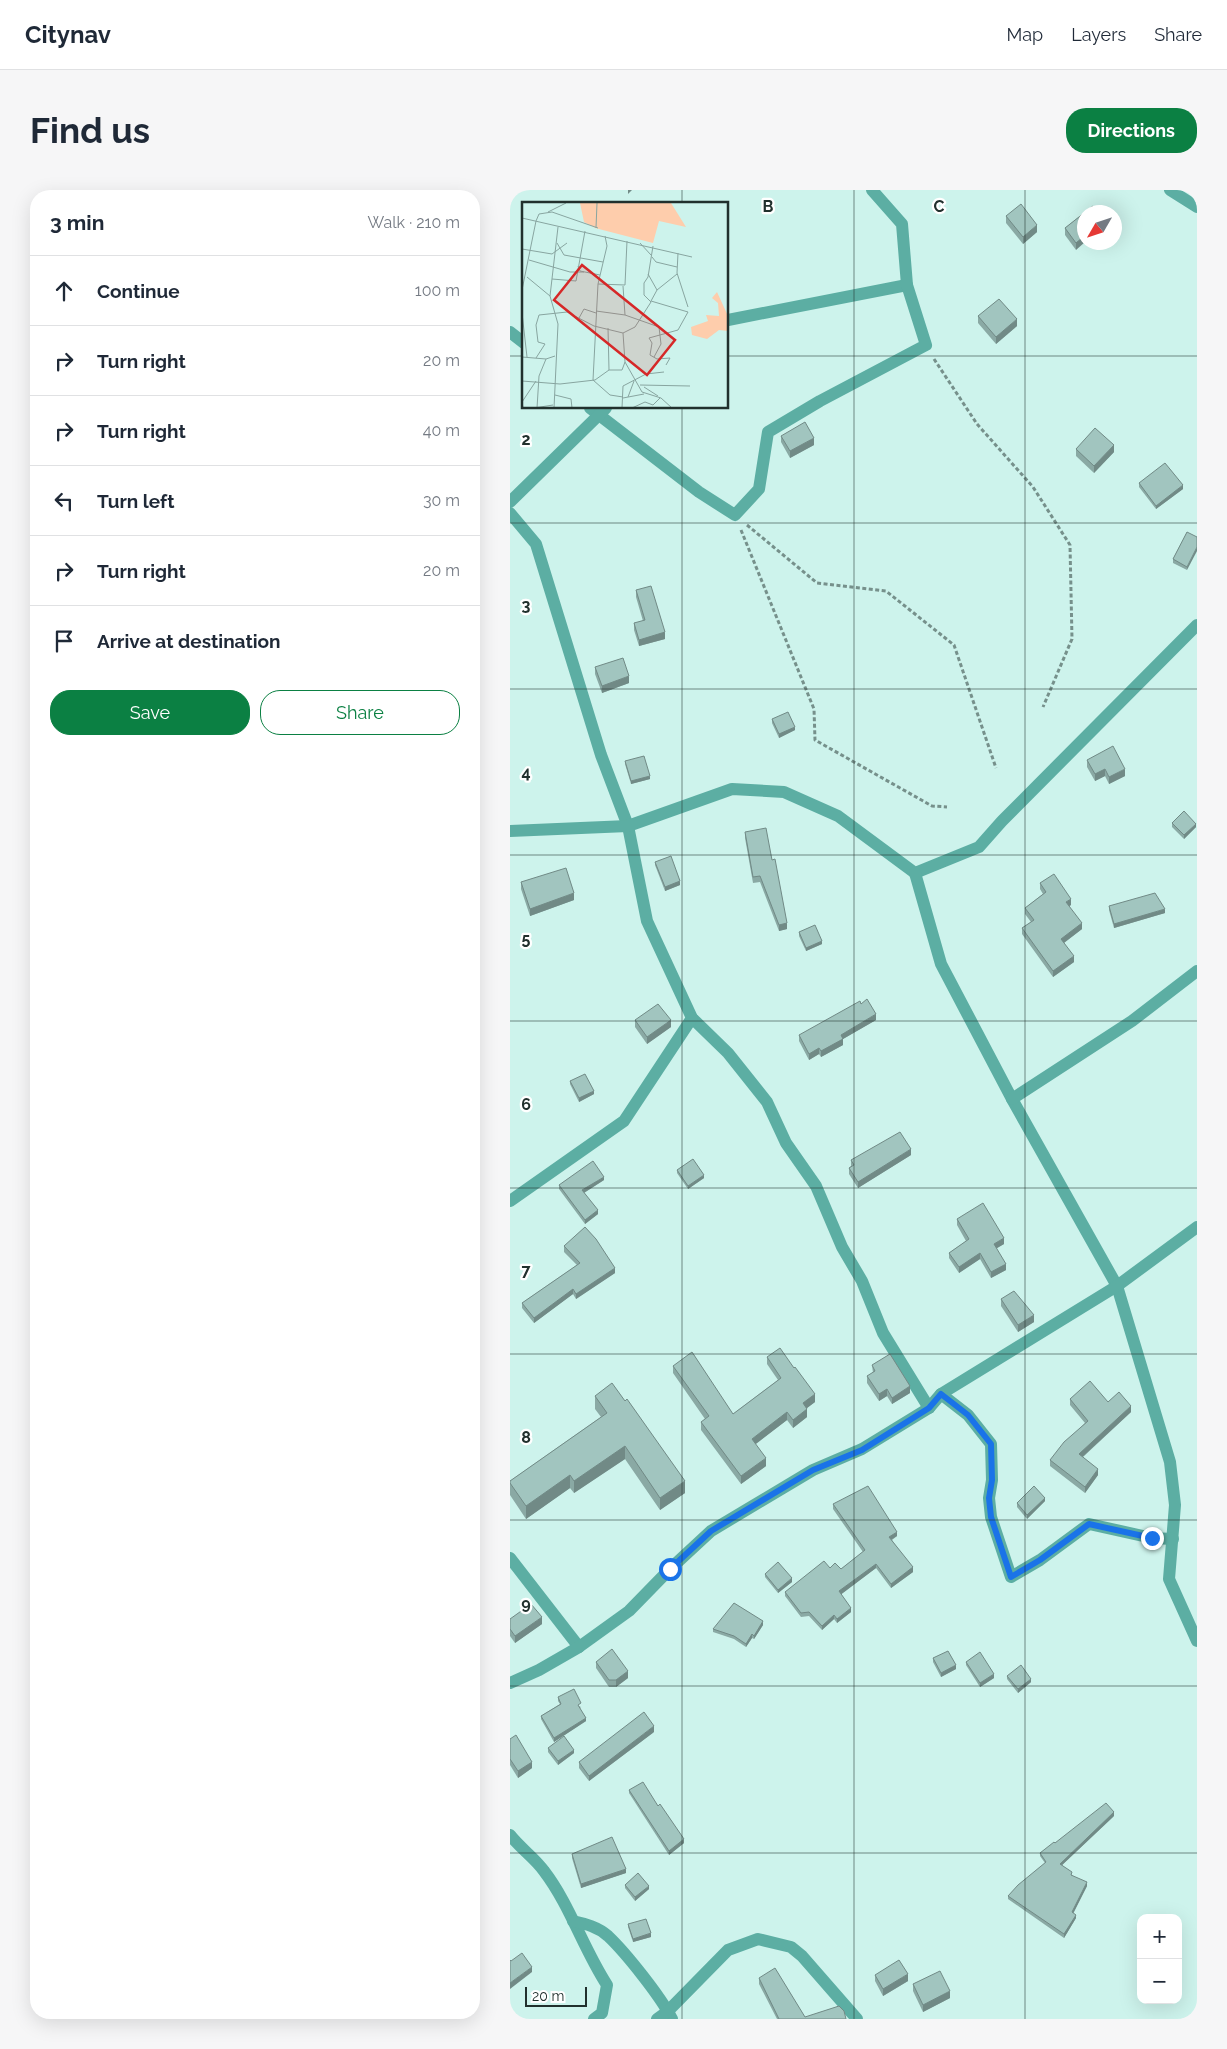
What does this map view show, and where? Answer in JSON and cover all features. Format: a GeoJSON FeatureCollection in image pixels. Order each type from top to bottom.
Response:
{"type":"FeatureCollection","features":[{"type":"Feature","properties":{"kind":"street"},"geometry":{"type":"LineString","coordinates":[[510,502],[598,410],[699,492],[735,515],[759,488],[768,432],[820,401],[926,346],[907,285],[902,224],[872,190]]}},
{"type":"Feature","properties":{"kind":"street"},"geometry":{"type":"LineString","coordinates":[[1170,190],[1197,208]]}},
{"type":"Feature","properties":{"kind":"street"},"geometry":{"type":"LineString","coordinates":[[729,320],[907,285]]}},
{"type":"Feature","properties":{"kind":"street"},"geometry":{"type":"LineString","coordinates":[[510,332],[522,341]]}},
{"type":"Feature","properties":{"kind":"street"},"geometry":{"type":"LineString","coordinates":[[510,513],[536,544],[601,755],[628,826],[647,921],[692,1018],[728,1053],[767,1102],[786,1143],[816,1186],[842,1247],[862,1281],[883,1333],[929,1408]]}},
{"type":"Feature","properties":{"kind":"street"},"geometry":{"type":"LineString","coordinates":[[915,873],[979,847],[1009,814],[1197,625]]}},
{"type":"Feature","properties":{"kind":"street"},"geometry":{"type":"LineString","coordinates":[[510,831],[628,826],[732,789],[784,792],[838,816],[915,873],[941,964],[1012,1099],[1116,1286],[1170,1462],[1175,1506],[1169,1579],[1197,1641]]}},
{"type":"Feature","properties":{"kind":"street"},"geometry":{"type":"LineString","coordinates":[[1012,1099],[1132,1021],[1197,971]]}},
{"type":"Feature","properties":{"kind":"street"},"geometry":{"type":"LineString","coordinates":[[510,1201],[624,1121],[692,1018]]}},
{"type":"Feature","properties":{"kind":"street"},"geometry":{"type":"LineString","coordinates":[[510,1683],[539,1670],[579,1647],[629,1611],[711,1531],[813,1470],[862,1450],[929,1408],[941,1394],[1116,1286],[1197,1227]]}},
{"type":"Feature","properties":{"kind":"street"},"geometry":{"type":"LineString","coordinates":[[941,1394],[968,1415],[991,1444],[992,1480],[989,1498],[991,1517],[1011,1577],[1040,1560],[1089,1524],[1152,1538],[1172,1539]]}},
{"type":"Feature","properties":{"kind":"street"},"geometry":{"type":"LineString","coordinates":[[510,1558],[579,1647]]}},
{"type":"Feature","properties":{"kind":"street"},"geometry":{"type":"LineString","coordinates":[[510,1835],[544,1870],[563,1900],[591,1961],[607,1985],[602,2013],[594,2019]]}},
{"type":"Feature","properties":{"kind":"street"},"geometry":{"type":"LineString","coordinates":[[573,1921],[591,1925],[608,1936],[670,2015]]}},
{"type":"Feature","properties":{"kind":"street"},"geometry":{"type":"LineString","coordinates":[[657,2019],[670,2015],[728,1950],[758,1939],[791,1947],[802,1956],[857,2019]]}},
{"type":"Feature","properties":{"kind":"path"},"geometry":{"type":"LineString","coordinates":[[926,346],[977,424],[1033,487],[1070,545],[1072,639],[1043,707]]}},
{"type":"Feature","properties":{"kind":"path"},"geometry":{"type":"LineString","coordinates":[[735,515],[817,583],[886,591],[954,646],[996,768]]}},
{"type":"Feature","properties":{"kind":"path"},"geometry":{"type":"LineString","coordinates":[[735,515],[814,709],[815,740],[932,806],[947,807]]}},
{"type":"Feature","properties":{"kind":"building"},"geometry":{"type":"Polygon","coordinates":[[[1021,204],[1037,225],[1023,237],[1006,216],[1021,204]]]}},
{"type":"Feature","properties":{"kind":"building"},"geometry":{"type":"Polygon","coordinates":[[[1077,219],[1076,243],[1065,228],[1077,219]]]}},
{"type":"Feature","properties":{"kind":"building"},"geometry":{"type":"Polygon","coordinates":[[[999,299],[1017,319],[996,337],[978,316],[999,299]]]}},
{"type":"Feature","properties":{"kind":"building"},"geometry":{"type":"Polygon","coordinates":[[[805,422],[814,438],[790,451],[781,436],[805,422]]]}},
{"type":"Feature","properties":{"kind":"building"},"geometry":{"type":"Polygon","coordinates":[[[1095,428],[1114,445],[1094,466],[1076,449],[1095,428]]]}},
{"type":"Feature","properties":{"kind":"building"},"geometry":{"type":"Polygon","coordinates":[[[1165,463],[1183,485],[1156,506],[1139,483],[1165,463]]]}},
{"type":"Feature","properties":{"kind":"building"},"geometry":{"type":"Polygon","coordinates":[[[1187,532],[1197,537],[1197,547],[1187,567],[1173,559],[1187,532]]]}},
{"type":"Feature","properties":{"kind":"building"},"geometry":{"type":"Polygon","coordinates":[[[651,586],[665,632],[639,640],[634,623],[645,620],[636,590],[651,586]]]}},
{"type":"Feature","properties":{"kind":"building"},"geometry":{"type":"Polygon","coordinates":[[[623,658],[629,676],[602,686],[595,667],[623,658]]]}},
{"type":"Feature","properties":{"kind":"building"},"geometry":{"type":"Polygon","coordinates":[[[788,712],[795,727],[779,734],[772,719],[788,712]]]}},
{"type":"Feature","properties":{"kind":"building"},"geometry":{"type":"Polygon","coordinates":[[[1113,746],[1125,769],[1109,777],[1105,769],[1095,774],[1087,760],[1113,746]]]}},
{"type":"Feature","properties":{"kind":"building"},"geometry":{"type":"Polygon","coordinates":[[[644,756],[650,776],[631,781],[625,761],[644,756]]]}},
{"type":"Feature","properties":{"kind":"building"},"geometry":{"type":"Polygon","coordinates":[[[1184,811],[1196,824],[1184,835],[1172,823],[1184,811]]]}},
{"type":"Feature","properties":{"kind":"building"},"geometry":{"type":"Polygon","coordinates":[[[766,828],[772,860],[775,859],[787,923],[779,925],[760,876],[753,877],[745,832],[766,828]]]}},
{"type":"Feature","properties":{"kind":"building"},"geometry":{"type":"Polygon","coordinates":[[[671,856],[680,881],[665,887],[655,862],[671,856]]]}},
{"type":"Feature","properties":{"kind":"building"},"geometry":{"type":"Polygon","coordinates":[[[566,868],[574,893],[530,909],[521,882],[566,868]]]}},
{"type":"Feature","properties":{"kind":"building"},"geometry":{"type":"Polygon","coordinates":[[[1054,874],[1071,899],[1066,902],[1082,923],[1061,939],[1074,956],[1053,971],[1022,928],[1034,920],[1025,908],[1046,892],[1040,883],[1054,874]]]}},
{"type":"Feature","properties":{"kind":"building"},"geometry":{"type":"Polygon","coordinates":[[[1155,893],[1165,909],[1114,924],[1109,906],[1155,893]]]}},
{"type":"Feature","properties":{"kind":"building"},"geometry":{"type":"Polygon","coordinates":[[[815,925],[822,941],[806,948],[799,932],[815,925]]]}},
{"type":"Feature","properties":{"kind":"building"},"geometry":{"type":"Polygon","coordinates":[[[867,999],[876,1014],[841,1035],[843,1039],[821,1051],[819,1048],[809,1054],[799,1035],[860,1001],[861,1004],[867,999]]]}},
{"type":"Feature","properties":{"kind":"building"},"geometry":{"type":"Polygon","coordinates":[[[658,1004],[671,1020],[647,1037],[635,1020],[658,1004]]]}},
{"type":"Feature","properties":{"kind":"building"},"geometry":{"type":"Polygon","coordinates":[[[585,1074],[594,1091],[579,1098],[570,1081],[585,1074]]]}},
{"type":"Feature","properties":{"kind":"building"},"geometry":{"type":"Polygon","coordinates":[[[900,1132],[911,1149],[858,1182],[849,1168],[854,1165],[851,1160],[900,1132]]]}},
{"type":"Feature","properties":{"kind":"building"},"geometry":{"type":"Polygon","coordinates":[[[693,1159],[704,1175],[688,1186],[677,1170],[693,1159]]]}},
{"type":"Feature","properties":{"kind":"building"},"geometry":{"type":"Polygon","coordinates":[[[593,1161],[604,1177],[582,1190],[598,1210],[585,1220],[559,1185],[593,1161]]]}},
{"type":"Feature","properties":{"kind":"building"},"geometry":{"type":"Polygon","coordinates":[[[983,1203],[1004,1238],[994,1244],[1006,1264],[991,1272],[980,1253],[959,1267],[949,1253],[969,1239],[957,1219],[983,1203]]]}},
{"type":"Feature","properties":{"kind":"building"},"geometry":{"type":"Polygon","coordinates":[[[585,1227],[596,1239],[615,1268],[576,1294],[573,1289],[534,1318],[522,1303],[580,1263],[564,1246],[585,1227]]]}},
{"type":"Feature","properties":{"kind":"building"},"geometry":{"type":"Polygon","coordinates":[[[1014,1291],[1034,1315],[1018,1325],[1001,1299],[1014,1291]]]}},
{"type":"Feature","properties":{"kind":"building"},"geometry":{"type":"Polygon","coordinates":[[[780,1348],[815,1394],[803,1403],[807,1409],[793,1420],[787,1412],[752,1439],[766,1458],[741,1476],[701,1422],[709,1416],[673,1366],[692,1352],[733,1414],[781,1378],[767,1357],[780,1348]]]}},
{"type":"Feature","properties":{"kind":"building"},"geometry":{"type":"Polygon","coordinates":[[[890,1354],[910,1386],[892,1398],[887,1389],[879,1394],[867,1376],[875,1371],[872,1365],[890,1354]]]}},
{"type":"Feature","properties":{"kind":"building"},"geometry":{"type":"Polygon","coordinates":[[[1090,1381],[1108,1402],[1119,1392],[1131,1406],[1079,1454],[1098,1469],[1085,1487],[1050,1460],[1064,1442],[1088,1421],[1070,1399],[1090,1381]]]}},
{"type":"Feature","properties":{"kind":"building"},"geometry":{"type":"Polygon","coordinates":[[[612,1383],[625,1401],[627,1399],[685,1481],[660,1498],[625,1446],[574,1481],[570,1475],[526,1506],[510,1481],[607,1413],[595,1396],[612,1383]]]}},
{"type":"Feature","properties":{"kind":"building"},"geometry":{"type":"Polygon","coordinates":[[[868,1486],[897,1532],[889,1537],[913,1567],[891,1584],[876,1564],[839,1591],[851,1608],[837,1619],[834,1615],[822,1626],[809,1612],[801,1613],[785,1592],[824,1561],[830,1568],[835,1563],[841,1569],[865,1550],[833,1504],[868,1486]]]}},
{"type":"Feature","properties":{"kind":"building"},"geometry":{"type":"Polygon","coordinates":[[[1034,1486],[1045,1498],[1027,1515],[1017,1503],[1034,1486]]]}},
{"type":"Feature","properties":{"kind":"building"},"geometry":{"type":"Polygon","coordinates":[[[778,1562],[792,1578],[778,1590],[765,1574],[778,1562]]]}},
{"type":"Feature","properties":{"kind":"building"},"geometry":{"type":"Polygon","coordinates":[[[734,1603],[763,1621],[754,1636],[752,1634],[746,1644],[734,1636],[713,1629],[734,1603]]]}},
{"type":"Feature","properties":{"kind":"building"},"geometry":{"type":"Polygon","coordinates":[[[531,1604],[542,1617],[515,1636],[510,1629],[510,1619],[531,1604]]]}},
{"type":"Feature","properties":{"kind":"building"},"geometry":{"type":"Polygon","coordinates":[[[612,1649],[628,1671],[616,1680],[609,1680],[596,1662],[612,1649]]]}},
{"type":"Feature","properties":{"kind":"building"},"geometry":{"type":"Polygon","coordinates":[[[948,1651],[956,1665],[941,1673],[933,1658],[948,1651]]]}},
{"type":"Feature","properties":{"kind":"building"},"geometry":{"type":"Polygon","coordinates":[[[980,1652],[994,1674],[980,1683],[966,1662],[980,1652]]]}},
{"type":"Feature","properties":{"kind":"building"},"geometry":{"type":"Polygon","coordinates":[[[1021,1665],[1031,1679],[1018,1689],[1007,1676],[1021,1665]]]}},
{"type":"Feature","properties":{"kind":"building"},"geometry":{"type":"Polygon","coordinates":[[[574,1689],[581,1703],[578,1705],[586,1718],[554,1738],[541,1716],[561,1704],[558,1697],[574,1689]]]}},
{"type":"Feature","properties":{"kind":"building"},"geometry":{"type":"Polygon","coordinates":[[[644,1712],[654,1726],[589,1776],[579,1762],[644,1712]]]}},
{"type":"Feature","properties":{"kind":"building"},"geometry":{"type":"Polygon","coordinates":[[[516,1735],[532,1762],[518,1771],[510,1759],[510,1739],[516,1735]]]}},
{"type":"Feature","properties":{"kind":"building"},"geometry":{"type":"Polygon","coordinates":[[[564,1736],[574,1750],[558,1761],[548,1748],[564,1736]]]}},
{"type":"Feature","properties":{"kind":"building"},"geometry":{"type":"Polygon","coordinates":[[[643,1782],[658,1806],[660,1804],[684,1839],[669,1851],[629,1790],[643,1782]]]}},
{"type":"Feature","properties":{"kind":"building"},"geometry":{"type":"Polygon","coordinates":[[[1106,1803],[1114,1812],[1060,1864],[1072,1872],[1071,1875],[1087,1882],[1072,1912],[1076,1915],[1064,1934],[1008,1896],[1018,1885],[1046,1862],[1040,1853],[1106,1803]]]}},
{"type":"Feature","properties":{"kind":"building"},"geometry":{"type":"Polygon","coordinates":[[[612,1837],[626,1869],[581,1884],[572,1854],[612,1837]]]}},
{"type":"Feature","properties":{"kind":"building"},"geometry":{"type":"Polygon","coordinates":[[[638,1873],[649,1886],[635,1897],[625,1885],[638,1873]]]}},
{"type":"Feature","properties":{"kind":"building"},"geometry":{"type":"Polygon","coordinates":[[[646,1919],[651,1933],[633,1939],[628,1924],[646,1919]]]}},
{"type":"Feature","properties":{"kind":"building"},"geometry":{"type":"Polygon","coordinates":[[[522,1953],[532,1967],[510,1983],[510,1960],[522,1953]]]}},
{"type":"Feature","properties":{"kind":"building"},"geometry":{"type":"Polygon","coordinates":[[[899,1960],[908,1974],[883,1989],[875,1975],[899,1960]]]}},
{"type":"Feature","properties":{"kind":"building"},"geometry":{"type":"Polygon","coordinates":[[[775,1968],[805,2017],[839,2006],[844,2011],[846,2019],[779,2019],[759,1978],[775,1968]]]}},
{"type":"Feature","properties":{"kind":"building"},"geometry":{"type":"Polygon","coordinates":[[[940,1971],[950,1991],[923,2005],[913,1984],[940,1971]]]}},
{"type":"Feature","properties":{"kind":"route"},"geometry":{"type":"LineString","coordinates":[[670,1569],[711,1531],[813,1470],[862,1450],[929,1408],[941,1394],[968,1415],[991,1444],[992,1480],[989,1498],[991,1517],[1011,1577],[1040,1560],[1089,1524],[1152,1538]]}}]}
